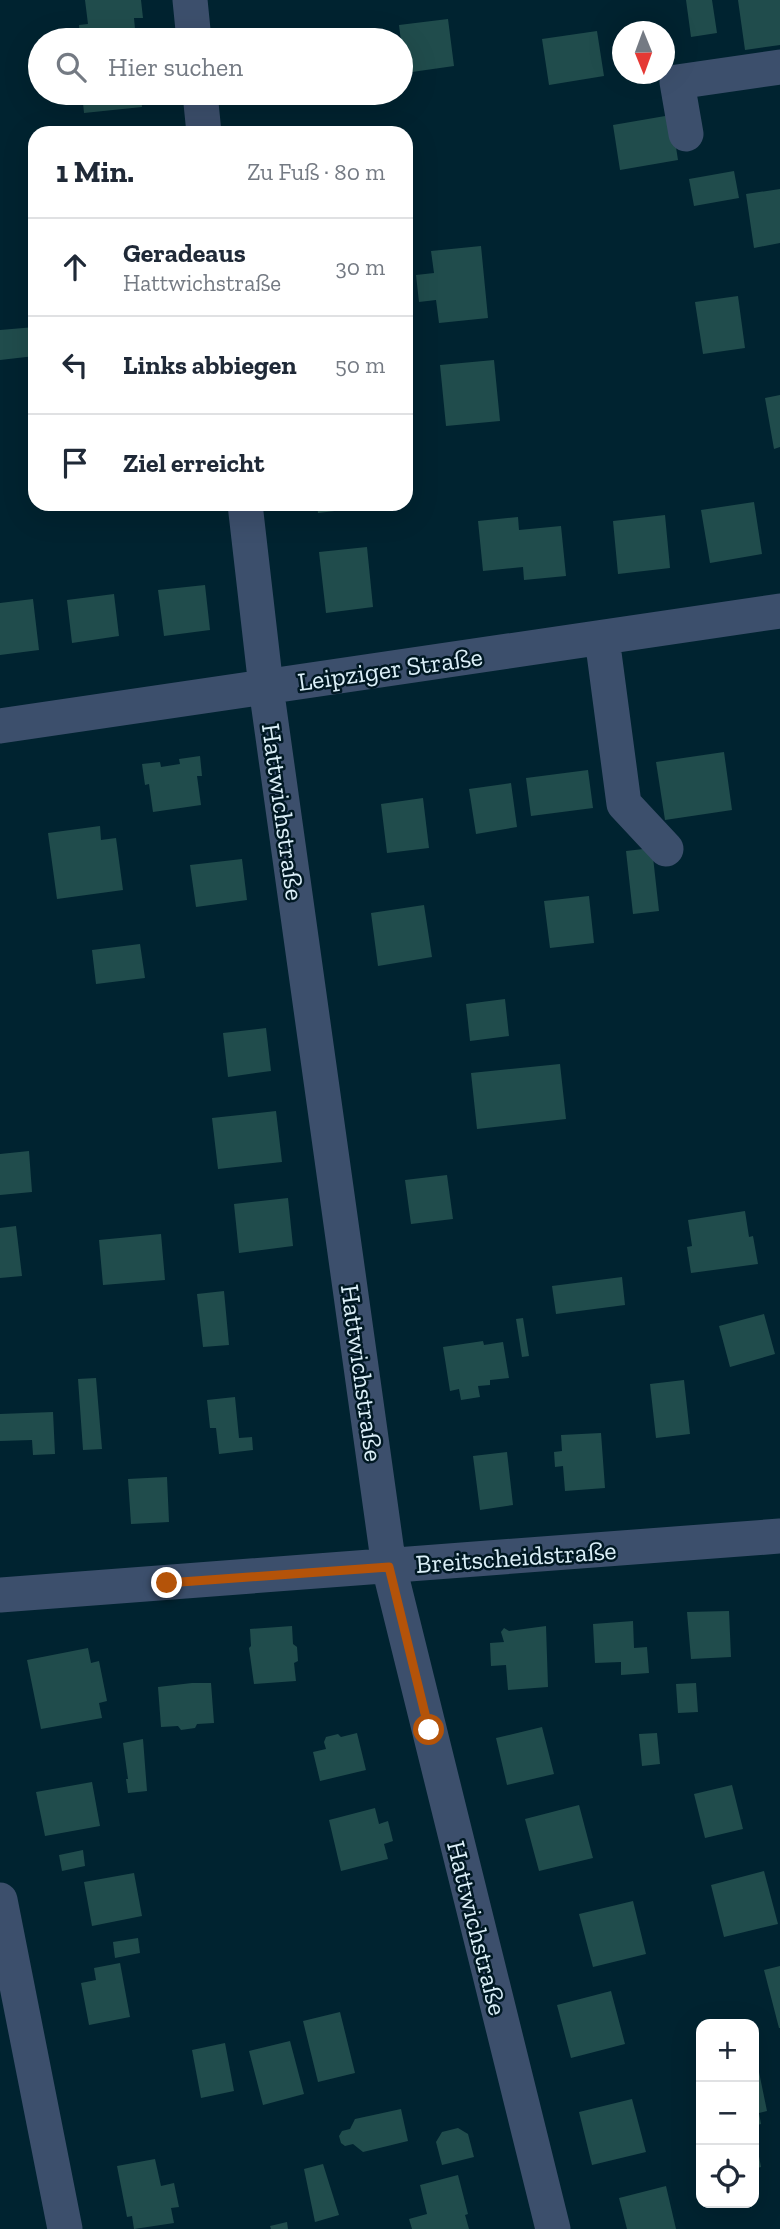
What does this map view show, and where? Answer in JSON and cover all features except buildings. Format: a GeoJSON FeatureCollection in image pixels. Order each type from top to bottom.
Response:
{"type":"FeatureCollection","features":[{"type":"Feature","properties":{"kind":"street"},"geometry":{"type":"LineString","coordinates":[[190,0],[193,28]]}},
{"type":"Feature","properties":{"kind":"street"},"geometry":{"type":"LineString","coordinates":[[686,134],[674,72],[780,67]]}},
{"type":"Feature","properties":{"kind":"street"},"geometry":{"type":"LineString","coordinates":[[201,105],[203,126]]}},
{"type":"Feature","properties":{"kind":"street","name":"Hattwichstraße"},"geometry":{"type":"LineString","coordinates":[[246,511],[265,687],[389,1567],[552,2229]]}},
{"type":"Feature","properties":{"kind":"street","name":"Leipziger Straße"},"geometry":{"type":"LineString","coordinates":[[0,726],[780,611]]}},
{"type":"Feature","properties":{"kind":"street"},"geometry":{"type":"LineString","coordinates":[[602,638],[624,804],[666,849]]}},
{"type":"Feature","properties":{"kind":"street","name":"Breitscheidstraße"},"geometry":{"type":"LineString","coordinates":[[0,1595],[780,1536]]}},
{"type":"Feature","properties":{"kind":"street"},"geometry":{"type":"LineString","coordinates":[[0,1900],[65,2229]]}},
{"type":"Feature","properties":{"kind":"route"},"geometry":{"type":"LineString","coordinates":[[167,1583],[389,1567],[429,1730]]}}]}
